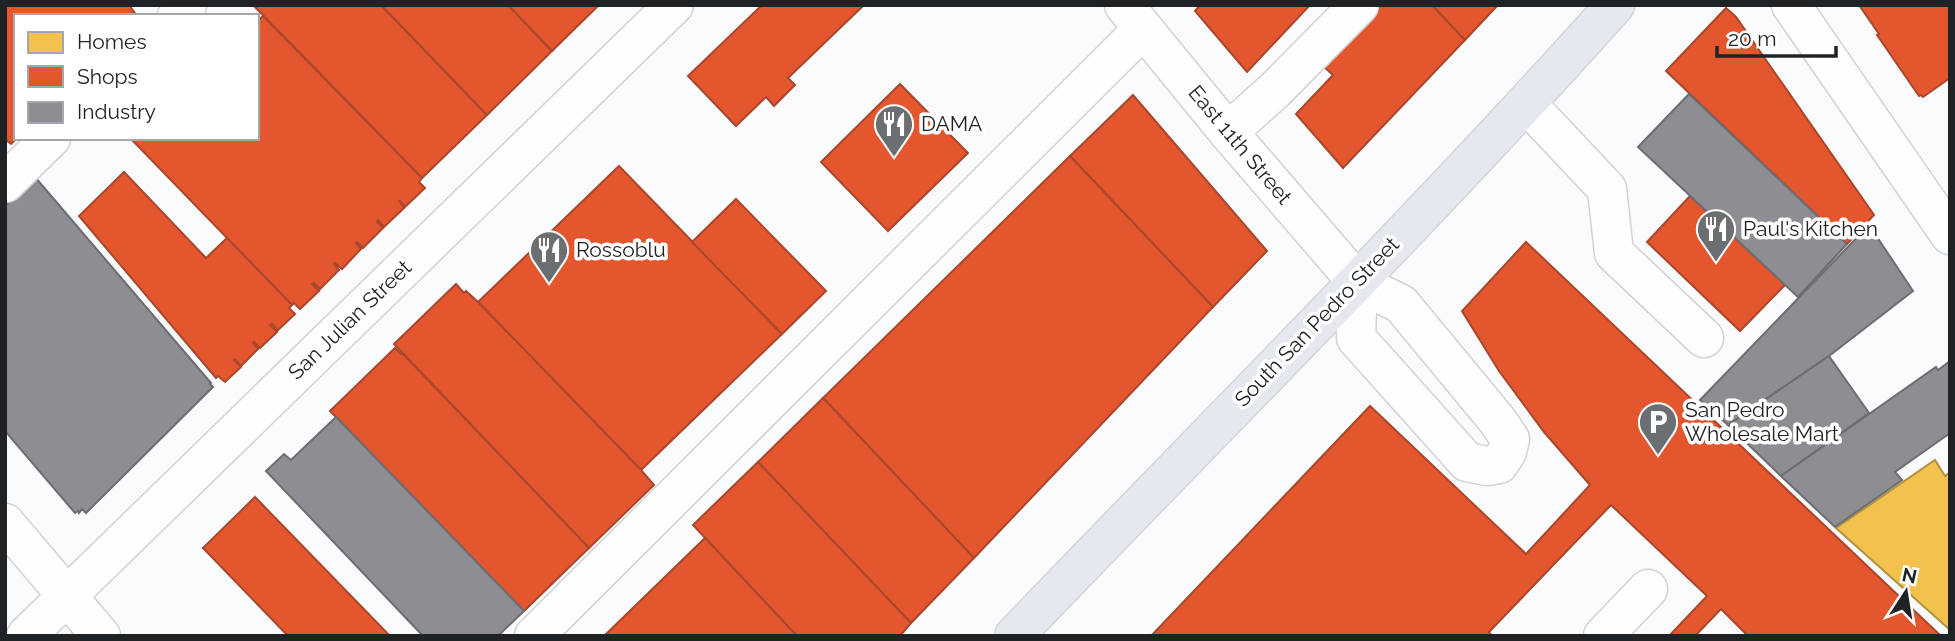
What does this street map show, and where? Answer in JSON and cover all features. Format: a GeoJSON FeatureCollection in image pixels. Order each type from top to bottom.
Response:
{"type":"FeatureCollection","features":[{"type":"Feature","properties":{"kind":"main road","name":"South San Pedro Street"},"geometry":{"type":"LineString","coordinates":[[1014,636],[1212,429],[1358,283],[1527,104],[1615,5]]}},
{"type":"Feature","properties":{"kind":"street","name":"San Julian Street"},"geometry":{"type":"LineString","coordinates":[[26,636],[674,5]]}},
{"type":"Feature","properties":{"kind":"street"},"geometry":{"type":"LineString","coordinates":[[1228,132],[1359,5]]}},
{"type":"Feature","properties":{"kind":"street"},"geometry":{"type":"LineString","coordinates":[[1791,5],[1950,235]]}},
{"type":"Feature","properties":{"kind":"street"},"geometry":{"type":"LineString","coordinates":[[534,636],[1132,12]]}},
{"type":"Feature","properties":{"kind":"street","name":"East 11th Street"},"geometry":{"type":"LineString","coordinates":[[1132,12],[1228,132],[1358,283]]}},
{"type":"Feature","properties":{"kind":"street"},"geometry":{"type":"LineString","coordinates":[[1527,104],[1607,189],[1614,253],[1704,338]]}},
{"type":"Feature","properties":{"kind":"street"},"geometry":{"type":"LineString","coordinates":[[5,183],[49,140]]}},
{"type":"Feature","properties":{"kind":"street"},"geometry":{"type":"LineString","coordinates":[[1358,283],[1401,304],[1497,420],[1510,439],[1507,452],[1499,464],[1487,466],[1467,462],[1356,338],[1358,283]]}},
{"type":"Feature","properties":{"kind":"street"},"geometry":{"type":"LineString","coordinates":[[5,523],[101,636]]}},
{"type":"Feature","properties":{"kind":"street"},"geometry":{"type":"LineString","coordinates":[[1602,636],[1648,589]]}},
{"type":"Feature","properties":{"kind":"building: Homes"},"geometry":{"type":"Polygon","coordinates":[[[1935,460],[1945,476],[1950,472],[1950,630],[1836,528],[1935,460]]]}},
{"type":"Feature","properties":{"kind":"building: Shops"},"geometry":{"type":"Polygon","coordinates":[[[5,5],[129,5],[136,14],[14,14],[15,140],[11,144],[5,139],[5,5]]]}},
{"type":"Feature","properties":{"kind":"building: Shops"},"geometry":{"type":"Polygon","coordinates":[[[253,5],[381,5],[487,115],[422,178],[253,5]]]}},
{"type":"Feature","properties":{"kind":"building: Shops"},"geometry":{"type":"Polygon","coordinates":[[[381,5],[508,5],[552,51],[487,115],[381,5]]]}},
{"type":"Feature","properties":{"kind":"building: Shops"},"geometry":{"type":"Polygon","coordinates":[[[508,5],[599,5],[552,51],[508,5]]]}},
{"type":"Feature","properties":{"kind":"building: Shops"},"geometry":{"type":"Polygon","coordinates":[[[762,5],[864,5],[788,78],[795,85],[774,106],[766,97],[736,126],[688,76],[762,5]]]}},
{"type":"Feature","properties":{"kind":"building: Shops"},"geometry":{"type":"Polygon","coordinates":[[[1200,5],[1310,5],[1247,72],[1195,11],[1200,5]]]}},
{"type":"Feature","properties":{"kind":"building: Shops"},"geometry":{"type":"Polygon","coordinates":[[[1381,5],[1432,5],[1465,40],[1343,168],[1296,114],[1333,75],[1324,67],[1381,5]]]}},
{"type":"Feature","properties":{"kind":"building: Shops"},"geometry":{"type":"Polygon","coordinates":[[[1432,5],[1498,5],[1465,40],[1432,5]]]}},
{"type":"Feature","properties":{"kind":"building: Shops"},"geometry":{"type":"Polygon","coordinates":[[[1859,5],[1950,5],[1950,78],[1923,97],[1919,96],[1859,5]]]}},
{"type":"Feature","properties":{"kind":"building: Shops"},"geometry":{"type":"Polygon","coordinates":[[[1726,8],[1736,17],[1874,215],[1847,244],[1666,71],[1726,8]]]}},
{"type":"Feature","properties":{"kind":"building: Shops"},"geometry":{"type":"Polygon","coordinates":[[[263,16],[422,178],[419,182],[425,188],[405,207],[399,200],[404,208],[384,227],[378,220],[383,228],[363,248],[356,243],[361,249],[342,269],[335,263],[339,270],[320,289],[312,284],[319,291],[300,309],[294,303],[292,305],[133,141],[259,140],[259,19],[263,16]]]}},
{"type":"Feature","properties":{"kind":"building: Shops","name":"DAMA"},"geometry":{"type":"Polygon","coordinates":[[[900,84],[968,153],[888,231],[821,162],[900,84]]]}},
{"type":"Feature","properties":{"kind":"building: Shops"},"geometry":{"type":"Polygon","coordinates":[[[1133,95],[1267,251],[1213,307],[1070,156],[1133,95]]]}},
{"type":"Feature","properties":{"kind":"building: Shops"},"geometry":{"type":"Polygon","coordinates":[[[1070,156],[1213,307],[974,558],[823,398],[1070,156]]]}},
{"type":"Feature","properties":{"kind":"building: Shops"},"geometry":{"type":"Polygon","coordinates":[[[619,166],[782,334],[641,470],[478,302],[619,166]]]}},
{"type":"Feature","properties":{"kind":"building: Shops"},"geometry":{"type":"Polygon","coordinates":[[[124,172],[206,258],[227,238],[292,305],[289,308],[295,314],[278,330],[270,325],[277,332],[260,348],[254,342],[258,349],[241,366],[235,359],[241,367],[225,382],[218,376],[216,378],[79,216],[124,172]]]}},
{"type":"Feature","properties":{"kind":"building: Shops","name":"Paul's Kitchen"},"geometry":{"type":"Polygon","coordinates":[[[1690,196],[1785,285],[1740,331],[1647,242],[1690,196]]]}},
{"type":"Feature","properties":{"kind":"building: Shops"},"geometry":{"type":"Polygon","coordinates":[[[736,199],[826,291],[782,334],[692,242],[736,199]]]}},
{"type":"Feature","properties":{"kind":"building: Shops","name":"San Pedro Wholesale Mart"},"geometry":{"type":"Polygon","coordinates":[[[1526,242],[1941,636],[1748,636],[1721,609],[1695,636],[1669,636],[1707,596],[1611,505],[1489,632],[1492,636],[1151,636],[1370,406],[1526,554],[1590,485],[1544,432],[1499,371],[1462,311],[1526,242]]]}},
{"type":"Feature","properties":{"kind":"building: Shops"},"geometry":{"type":"Polygon","coordinates":[[[456,284],[478,302],[654,485],[589,548],[394,344],[456,284]]]}},
{"type":"Feature","properties":{"kind":"building: Shops"},"geometry":{"type":"Polygon","coordinates":[[[395,348],[589,548],[524,611],[330,411],[395,348]]]}},
{"type":"Feature","properties":{"kind":"building: Shops"},"geometry":{"type":"Polygon","coordinates":[[[823,398],[974,558],[911,623],[758,462],[823,398]]]}},
{"type":"Feature","properties":{"kind":"building: Shops"},"geometry":{"type":"Polygon","coordinates":[[[758,462],[911,623],[900,636],[797,636],[693,525],[758,462]]]}},
{"type":"Feature","properties":{"kind":"building: Shops"},"geometry":{"type":"Polygon","coordinates":[[[255,497],[390,636],[288,636],[203,548],[255,497]]]}},
{"type":"Feature","properties":{"kind":"building: Shops"},"geometry":{"type":"Polygon","coordinates":[[[705,538],[797,636],[604,636],[705,538]]]}},
{"type":"Feature","properties":{"kind":"building: Industry"},"geometry":{"type":"Polygon","coordinates":[[[1689,94],[1847,244],[1798,297],[1638,147],[1689,94]]]}},
{"type":"Feature","properties":{"kind":"building: Industry"},"geometry":{"type":"Polygon","coordinates":[[[35,177],[213,387],[86,513],[82,509],[75,513],[5,431],[5,206],[35,177]]]}},
{"type":"Feature","properties":{"kind":"building: Industry"},"geometry":{"type":"Polygon","coordinates":[[[1869,225],[1913,291],[1829,356],[1728,425],[1700,400],[1869,225]]]}},
{"type":"Feature","properties":{"kind":"building: Industry"},"geometry":{"type":"Polygon","coordinates":[[[1829,356],[1869,413],[1781,476],[1728,425],[1829,356]]]}},
{"type":"Feature","properties":{"kind":"building: Industry"},"geometry":{"type":"Polygon","coordinates":[[[1950,361],[1950,433],[1895,472],[1902,480],[1835,527],[1781,476],[1936,367],[1938,370],[1950,361]]]}},
{"type":"Feature","properties":{"kind":"building: Industry"},"geometry":{"type":"Polygon","coordinates":[[[336,417],[524,611],[498,636],[423,636],[266,471],[284,454],[291,460],[336,417]]]}},
{"type":"Feature","properties":{"kind":"place","name":"DAMA"},"geometry":{"type":"Point","coordinates":[894,158]}},
{"type":"Feature","properties":{"kind":"place","name":"Paul's Kitchen"},"geometry":{"type":"Point","coordinates":[1716,263]}},
{"type":"Feature","properties":{"kind":"place","name":"Rossoblu"},"geometry":{"type":"Point","coordinates":[549,284]}},
{"type":"Feature","properties":{"kind":"place","name":"San Pedro Wholesale Mart"},"geometry":{"type":"Point","coordinates":[1658,456]}}]}
